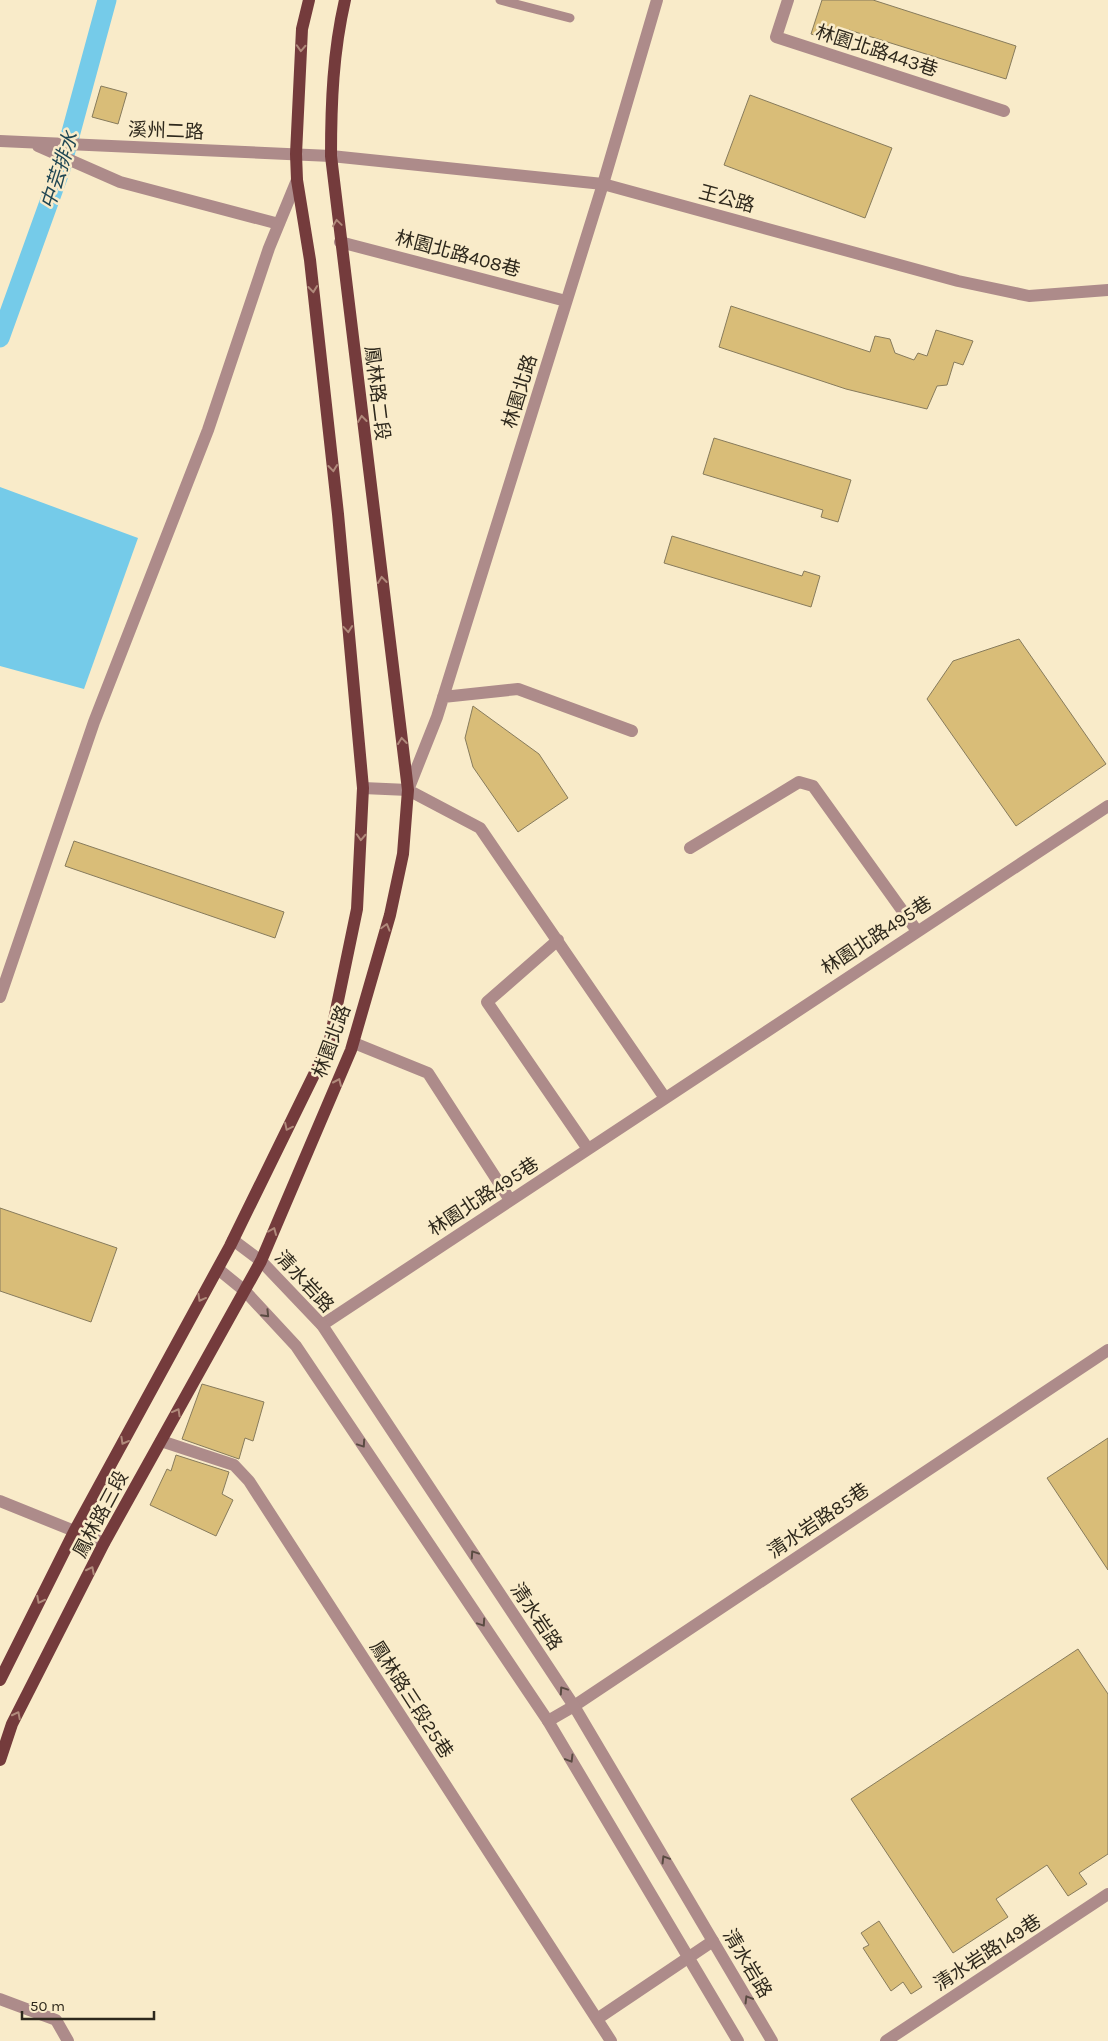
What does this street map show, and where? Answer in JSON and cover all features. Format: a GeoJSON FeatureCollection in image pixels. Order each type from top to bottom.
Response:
{"type":"FeatureCollection","features":[{"type":"Feature","properties":{"kind":"main road"},"geometry":{"type":"LineString","coordinates":[[309,0],[302,29],[296,154],[310,260],[338,514],[363,788]]}},
{"type":"Feature","properties":{"kind":"main road","name":"鳳林路二段"},"geometry":{"type":"LineString","coordinates":[[345,0],[337,37],[331,99],[331,156],[408,790]]}},
{"type":"Feature","properties":{"kind":"main road","name":"林園北路"},"geometry":{"type":"LineString","coordinates":[[233,1240],[329,1044],[357,909],[363,788]]}},
{"type":"Feature","properties":{"kind":"main road","name":"林園北路"},"geometry":{"type":"LineString","coordinates":[[244,1291],[261,1261],[354,1043],[392,906],[402,854],[408,790]]}},
{"type":"Feature","properties":{"kind":"main road","name":"鳳林路三段"},"geometry":{"type":"LineString","coordinates":[[0,1680],[75,1530],[233,1240]]}},
{"type":"Feature","properties":{"kind":"main road","name":"鳳林路三段"},"geometry":{"type":"LineString","coordinates":[[0,1760],[12,1724],[104,1542],[244,1291]]}},
{"type":"Feature","properties":{"kind":"street","name":"林園北路"},"geometry":{"type":"LineString","coordinates":[[408,790],[443,697],[603,184],[657,0]]}},
{"type":"Feature","properties":{"kind":"street","name":"林園北路443巷"},"geometry":{"type":"LineString","coordinates":[[788,0],[776,37],[1004,111]]}},
{"type":"Feature","properties":{"kind":"street","name":"溪州二路"},"geometry":{"type":"LineString","coordinates":[[0,141],[29,142],[49,147],[79,146],[331,156]]}},
{"type":"Feature","properties":{"kind":"street"},"geometry":{"type":"LineString","coordinates":[[49,147],[76,163],[120,182],[279,224]]}},
{"type":"Feature","properties":{"kind":"street","name":"王公路"},"geometry":{"type":"LineString","coordinates":[[331,156],[603,184],[958,281],[1029,296],[1108,290]]}},
{"type":"Feature","properties":{"kind":"street"},"geometry":{"type":"LineString","coordinates":[[0,997],[94,722],[208,430],[279,224],[298,180]]}},
{"type":"Feature","properties":{"kind":"street","name":"林園北路408巷"},"geometry":{"type":"LineString","coordinates":[[340,242],[566,301]]}},
{"type":"Feature","properties":{"kind":"street"},"geometry":{"type":"LineString","coordinates":[[443,697],[518,689],[632,731]]}},
{"type":"Feature","properties":{"kind":"street"},"geometry":{"type":"LineString","coordinates":[[690,848],[799,782],[813,786],[916,931]]}},
{"type":"Feature","properties":{"kind":"street"},"geometry":{"type":"LineString","coordinates":[[363,788],[408,790],[480,828],[665,1098]]}},
{"type":"Feature","properties":{"kind":"street","name":"林園北路495巷"},"geometry":{"type":"LineString","coordinates":[[322,1325],[1108,806]]}},
{"type":"Feature","properties":{"kind":"street"},"geometry":{"type":"LineString","coordinates":[[558,940],[486,1002],[588,1149]]}},
{"type":"Feature","properties":{"kind":"street"},"geometry":{"type":"LineString","coordinates":[[354,1043],[428,1073],[510,1200]]}},
{"type":"Feature","properties":{"kind":"street","name":"清水岩路"},"geometry":{"type":"LineString","coordinates":[[233,1240],[261,1261],[322,1325],[574,1706],[772,2041]]}},
{"type":"Feature","properties":{"kind":"street"},"geometry":{"type":"LineString","coordinates":[[218,1269],[244,1291],[296,1346],[548,1721],[738,2041]]}},
{"type":"Feature","properties":{"kind":"street","name":"清水岩路85巷"},"geometry":{"type":"LineString","coordinates":[[548,1721],[574,1706],[1108,1350]]}},
{"type":"Feature","properties":{"kind":"street","name":"鳳林路三段25巷"},"geometry":{"type":"LineString","coordinates":[[161,1441],[234,1465],[249,1481],[611,2041]]}},
{"type":"Feature","properties":{"kind":"street"},"geometry":{"type":"LineString","coordinates":[[0,1501],[104,1542]]}},
{"type":"Feature","properties":{"kind":"street","name":"清水岩路149巷"},"geometry":{"type":"LineString","coordinates":[[886,2041],[1108,1894]]}},
{"type":"Feature","properties":{"kind":"street"},"geometry":{"type":"LineString","coordinates":[[597,2019],[713,1941]]}},
{"type":"Feature","properties":{"kind":"street"},"geometry":{"type":"LineString","coordinates":[[0,1999],[56,2020],[68,2041]]}},
{"type":"Feature","properties":{"kind":"lane"},"geometry":{"type":"LineString","coordinates":[[500,0],[570,18]]}},
{"type":"Feature","properties":{"kind":"water"},"geometry":{"type":"Polygon","coordinates":[[[0,487],[138,538],[84,689],[0,666],[0,487]]]}},
{"type":"Feature","properties":{"kind":"building"},"geometry":{"type":"Polygon","coordinates":[[[822,0],[873,0],[1016,46],[1006,79],[849,30],[844,44],[811,34],[822,0]]]}},
{"type":"Feature","properties":{"kind":"building"},"geometry":{"type":"Polygon","coordinates":[[[101,86],[127,93],[118,124],[92,117],[101,86]]]}},
{"type":"Feature","properties":{"kind":"building"},"geometry":{"type":"Polygon","coordinates":[[[750,95],[892,148],[865,218],[724,165],[750,95]]]}},
{"type":"Feature","properties":{"kind":"building"},"geometry":{"type":"Polygon","coordinates":[[[731,306],[870,352],[875,336],[890,339],[895,353],[914,360],[918,353],[927,356],[936,330],[973,341],[963,365],[954,362],[947,385],[937,386],[927,409],[846,389],[719,347],[731,306]]]}},
{"type":"Feature","properties":{"kind":"building"},"geometry":{"type":"Polygon","coordinates":[[[714,438],[851,480],[838,522],[821,517],[823,510],[703,474],[714,438]]]}},
{"type":"Feature","properties":{"kind":"building"},"geometry":{"type":"Polygon","coordinates":[[[672,536],[802,576],[804,571],[820,576],[811,607],[664,563],[672,536]]]}},
{"type":"Feature","properties":{"kind":"building"},"geometry":{"type":"Polygon","coordinates":[[[1019,639],[1106,764],[1016,826],[927,699],[953,661],[1019,639]]]}},
{"type":"Feature","properties":{"kind":"building"},"geometry":{"type":"Polygon","coordinates":[[[473,706],[539,754],[568,798],[518,832],[473,767],[465,738],[473,706]]]}},
{"type":"Feature","properties":{"kind":"building"},"geometry":{"type":"Polygon","coordinates":[[[74,841],[284,912],[275,938],[65,866],[74,841]]]}},
{"type":"Feature","properties":{"kind":"building"},"geometry":{"type":"Polygon","coordinates":[[[0,1208],[117,1248],[91,1322],[0,1291],[0,1208]]]}},
{"type":"Feature","properties":{"kind":"building"},"geometry":{"type":"Polygon","coordinates":[[[202,1384],[264,1402],[253,1441],[245,1438],[239,1459],[182,1439],[202,1384]]]}},
{"type":"Feature","properties":{"kind":"building"},"geometry":{"type":"Polygon","coordinates":[[[1108,1438],[1108,1570],[1047,1478],[1108,1438]]]}},
{"type":"Feature","properties":{"kind":"building"},"geometry":{"type":"Polygon","coordinates":[[[176,1455],[229,1472],[222,1494],[233,1500],[216,1536],[150,1505],[167,1469],[171,1471],[176,1455]]]}},
{"type":"Feature","properties":{"kind":"building"},"geometry":{"type":"Polygon","coordinates":[[[1078,1649],[1108,1694],[1108,1854],[1079,1873],[1087,1884],[1068,1896],[1047,1865],[996,1899],[1008,1917],[953,1953],[851,1799],[1078,1649]]]}},
{"type":"Feature","properties":{"kind":"building"},"geometry":{"type":"Polygon","coordinates":[[[879,1921],[922,1987],[911,1994],[903,1982],[891,1991],[863,1948],[869,1945],[861,1933],[879,1921]]]}},
{"type":"Feature","properties":{"kind":"waterway","name":"中芸排水"},"geometry":{"type":"LineString","coordinates":[[0,338],[61,169],[107,0]]}}]}
